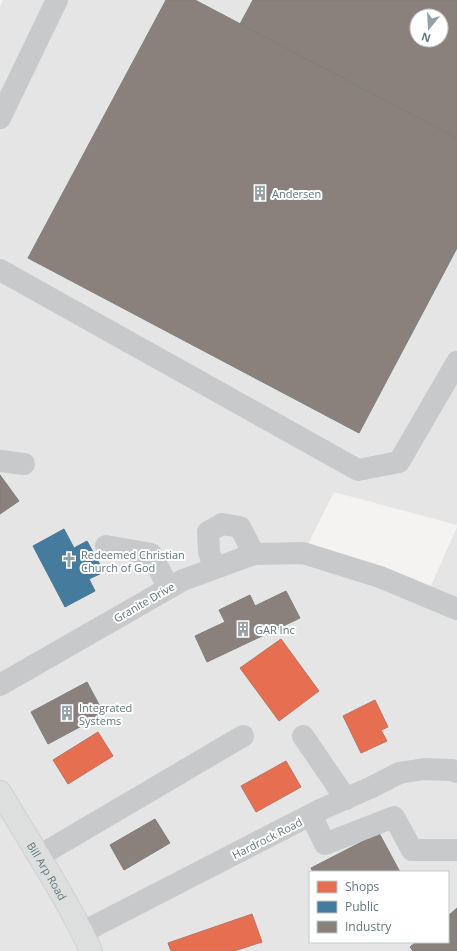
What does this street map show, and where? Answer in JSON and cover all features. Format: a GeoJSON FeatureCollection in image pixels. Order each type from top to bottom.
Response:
{"type":"FeatureCollection","features":[{"type":"Feature","properties":{"kind":"main road","name":"Bill Arp Road"},"geometry":{"type":"LineString","coordinates":[[0,792],[39,856],[87,941]]}},
{"type":"Feature","properties":{"kind":"street"},"geometry":{"type":"LineString","coordinates":[[0,118],[57,0]]}},
{"type":"Feature","properties":{"kind":"street"},"geometry":{"type":"LineString","coordinates":[[0,270],[358,470],[399,462],[457,362]]}},
{"type":"Feature","properties":{"kind":"street"},"geometry":{"type":"LineString","coordinates":[[0,461],[24,464]]}},
{"type":"Feature","properties":{"kind":"street"},"geometry":{"type":"LineString","coordinates":[[214,568],[209,552],[208,532],[222,524],[240,527],[254,554]]}},
{"type":"Feature","properties":{"kind":"street"},"geometry":{"type":"LineString","coordinates":[[106,546],[151,554],[169,588]]}},
{"type":"Feature","properties":{"kind":"street","name":"Granite Drive"},"geometry":{"type":"LineString","coordinates":[[0,685],[183,580],[254,554],[303,553],[380,578],[457,610]]}},
{"type":"Feature","properties":{"kind":"street"},"geometry":{"type":"LineString","coordinates":[[39,856],[243,736]]}},
{"type":"Feature","properties":{"kind":"street"},"geometry":{"type":"LineString","coordinates":[[304,736],[346,799]]}},
{"type":"Feature","properties":{"kind":"street","name":"Hardrock Road"},"geometry":{"type":"LineString","coordinates":[[87,941],[311,815],[399,773],[424,769],[452,770],[457,772]]}},
{"type":"Feature","properties":{"kind":"street"},"geometry":{"type":"LineString","coordinates":[[311,815],[325,844],[394,817],[412,850],[457,850]]}},
{"type":"Feature","properties":{"kind":"shaded area"},"geometry":{"type":"Polygon","coordinates":[[[3,0],[457,0],[457,525],[334,492],[304,552],[426,597],[457,527],[457,951],[0,951],[0,6],[3,0]]]}},
{"type":"Feature","properties":{"kind":"building: Shops"},"geometry":{"type":"Polygon","coordinates":[[[281,639],[319,691],[279,721],[240,668],[281,639]]]}},
{"type":"Feature","properties":{"kind":"building: Shops"},"geometry":{"type":"Polygon","coordinates":[[[375,700],[388,727],[381,730],[387,741],[361,753],[343,716],[375,700]]]}},
{"type":"Feature","properties":{"kind":"building: Shops"},"geometry":{"type":"Polygon","coordinates":[[[98,732],[113,756],[68,784],[53,760],[98,732]]]}},
{"type":"Feature","properties":{"kind":"building: Shops"},"geometry":{"type":"Polygon","coordinates":[[[286,761],[301,787],[256,812],[241,786],[286,761]]]}},
{"type":"Feature","properties":{"kind":"building: Shops"},"geometry":{"type":"Polygon","coordinates":[[[252,914],[262,942],[234,951],[171,951],[168,943],[252,914]]]}},
{"type":"Feature","properties":{"kind":"building: Public","name":"Redeemed Christian Church of God"},"geometry":{"type":"Polygon","coordinates":[[[64,529],[74,548],[87,541],[104,572],[89,579],[95,591],[65,607],[33,546],[64,529]]]}},
{"type":"Feature","properties":{"kind":"building: Industry","name":"Andersen"},"geometry":{"type":"Polygon","coordinates":[[[166,0],[195,0],[457,138],[457,248],[359,433],[28,258],[166,0]]]}},
{"type":"Feature","properties":{"kind":"building: Industry"},"geometry":{"type":"Polygon","coordinates":[[[253,0],[457,0],[457,138],[240,24],[253,0]]]}},
{"type":"Feature","properties":{"kind":"building: Industry"},"geometry":{"type":"Polygon","coordinates":[[[0,475],[19,501],[0,514],[0,475]]]}},
{"type":"Feature","properties":{"kind":"building: Industry","name":"GAR Inc"},"geometry":{"type":"Polygon","coordinates":[[[286,591],[300,618],[207,662],[195,636],[225,622],[219,610],[250,595],[255,606],[286,591]]]}},
{"type":"Feature","properties":{"kind":"building: Industry","name":"Integrated Systems"},"geometry":{"type":"Polygon","coordinates":[[[87,682],[104,714],[48,744],[31,712],[87,682]]]}},
{"type":"Feature","properties":{"kind":"building: Industry"},"geometry":{"type":"Polygon","coordinates":[[[155,819],[170,843],[124,870],[110,845],[155,819]]]}},
{"type":"Feature","properties":{"kind":"building: Industry"},"geometry":{"type":"Polygon","coordinates":[[[379,833],[399,871],[312,871],[311,868],[379,833]]]}},
{"type":"Feature","properties":{"kind":"building: Industry"},"geometry":{"type":"Polygon","coordinates":[[[457,908],[457,951],[413,951],[410,947],[415,943],[449,943],[449,915],[457,908]]]}},
{"type":"Feature","properties":{"kind":"place","name":"Andersen"},"geometry":{"type":"Point","coordinates":[260,193]}},
{"type":"Feature","properties":{"kind":"place","name":"Redeemed Christian Church of God"},"geometry":{"type":"Point","coordinates":[69,560]}},
{"type":"Feature","properties":{"kind":"place","name":"GAR Inc"},"geometry":{"type":"Point","coordinates":[243,629]}},
{"type":"Feature","properties":{"kind":"place","name":"Integrated Systems"},"geometry":{"type":"Point","coordinates":[67,713]}}]}
